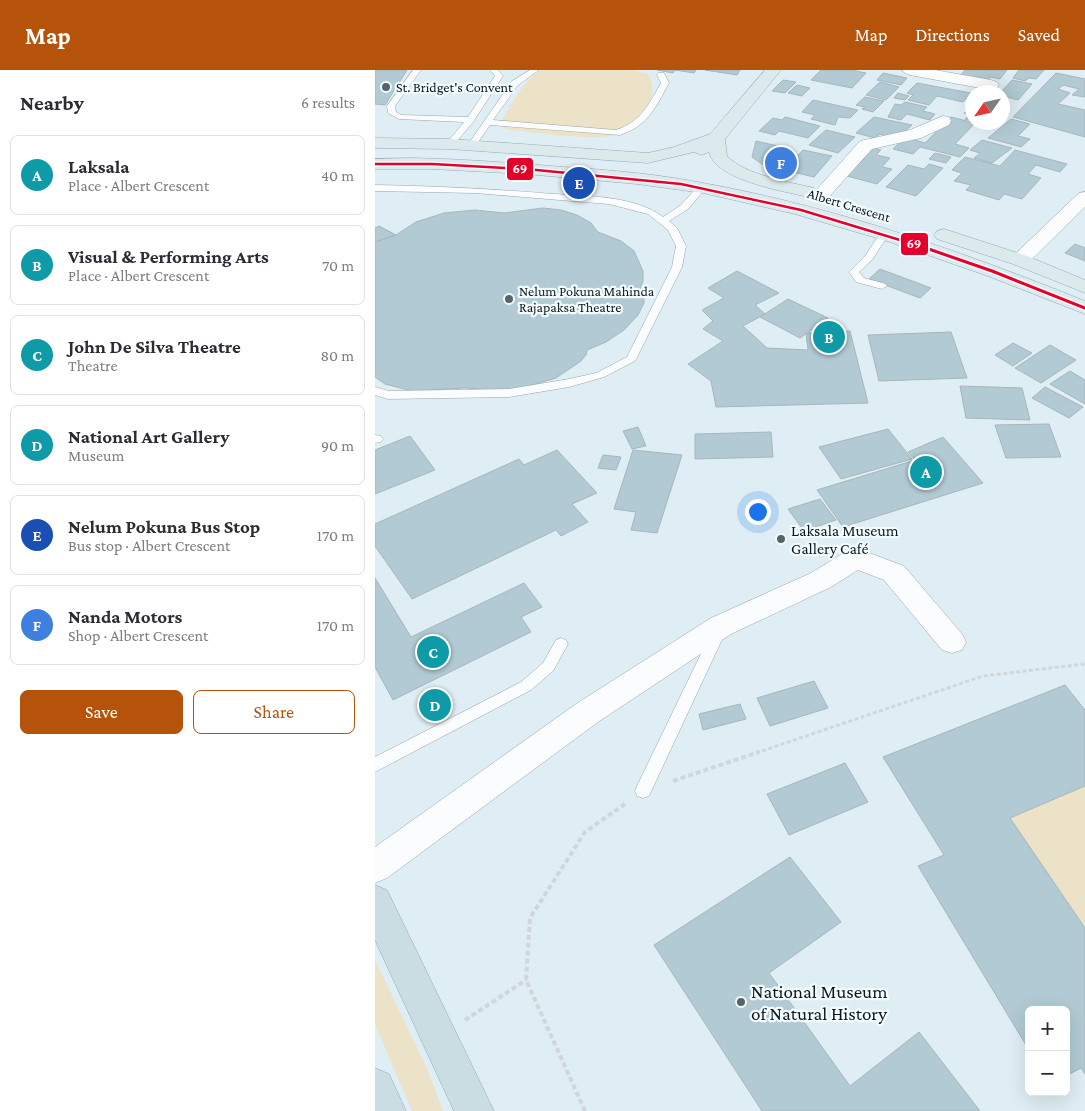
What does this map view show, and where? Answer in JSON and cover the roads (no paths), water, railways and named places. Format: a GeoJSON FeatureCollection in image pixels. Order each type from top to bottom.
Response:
{"type":"FeatureCollection","features":[{"type":"Feature","properties":{"kind":"highway"},"geometry":{"type":"LineString","coordinates":[[375,902],[474,1111]]}},
{"type":"Feature","properties":{"kind":"highway"},"geometry":{"type":"LineString","coordinates":[[375,1088],[386,1111]]}},
{"type":"Feature","properties":{"kind":"main road"},"geometry":{"type":"LineString","coordinates":[[701,187],[694,168],[697,153],[716,138],[773,70]]}},
{"type":"Feature","properties":{"kind":"main road"},"geometry":{"type":"LineString","coordinates":[[375,143],[451,144],[648,158],[679,151],[716,138]]}},
{"type":"Feature","properties":{"kind":"main road","name":"Albert Crescent"},"geometry":{"type":"LineString","coordinates":[[716,138],[719,158],[728,166],[748,175],[1020,260],[1085,287]]}},
{"type":"Feature","properties":{"kind":"main road"},"geometry":{"type":"LineString","coordinates":[[635,179],[646,175],[652,169],[652,163],[648,158]]}},
{"type":"Feature","properties":{"kind":"main road","name":"Albert Crescent"},"geometry":{"type":"LineString","coordinates":[[375,164],[420,162],[601,175],[701,187],[780,204],[856,224],[1031,286],[1085,308]]}},
{"type":"Feature","properties":{"kind":"main road"},"geometry":{"type":"LineString","coordinates":[[927,249],[973,245]]}},
{"type":"Feature","properties":{"kind":"street"},"geometry":{"type":"LineString","coordinates":[[910,70],[986,85]]}},
{"type":"Feature","properties":{"kind":"street"},"geometry":{"type":"LineString","coordinates":[[820,196],[866,145],[915,134],[943,121]]}},
{"type":"Feature","properties":{"kind":"street"},"geometry":{"type":"LineString","coordinates":[[1020,260],[1085,197]]}},
{"type":"Feature","properties":{"kind":"street"},"geometry":{"type":"LineString","coordinates":[[375,867],[587,713],[721,626],[821,580],[856,558],[894,573],[951,642]]}},
{"type":"Feature","properties":{"kind":"lane"},"geometry":{"type":"LineString","coordinates":[[417,70],[391,106],[392,113],[399,117],[470,120]]}},
{"type":"Feature","properties":{"kind":"lane"},"geometry":{"type":"LineString","coordinates":[[451,144],[470,120],[499,76],[494,70]]}},
{"type":"Feature","properties":{"kind":"lane"},"geometry":{"type":"LineString","coordinates":[[471,146],[515,83],[535,70]]}},
{"type":"Feature","properties":{"kind":"lane"},"geometry":{"type":"LineString","coordinates":[[488,122],[617,133],[624,132],[641,123],[665,82],[661,75]]}},
{"type":"Feature","properties":{"kind":"lane"},"geometry":{"type":"LineString","coordinates":[[662,221],[679,214],[701,187]]}},
{"type":"Feature","properties":{"kind":"lane"},"geometry":{"type":"LineString","coordinates":[[375,188],[475,190],[609,201],[651,212],[672,228],[681,246],[677,267],[631,359],[599,375],[569,383],[509,393],[388,395],[375,391]]}},
{"type":"Feature","properties":{"kind":"lane"},"geometry":{"type":"LineString","coordinates":[[882,286],[860,280],[854,272],[869,258],[884,234]]}},
{"type":"Feature","properties":{"kind":"lane"},"geometry":{"type":"LineString","coordinates":[[643,791],[721,626]]}},
{"type":"Feature","properties":{"kind":"lane"},"geometry":{"type":"LineString","coordinates":[[375,765],[526,686],[548,667],[561,644]]}},
{"type":"Feature","properties":{"kind":"place","name":"St. Bridget's Convent"},"geometry":{"type":"Point","coordinates":[386,87]}},
{"type":"Feature","properties":{"kind":"place","name":"Nanda Motors"},"geometry":{"type":"Point","coordinates":[781,163]}},
{"type":"Feature","properties":{"kind":"place","name":"Nelum Pokuna Bus Stop"},"geometry":{"type":"Point","coordinates":[579,183]}},
{"type":"Feature","properties":{"kind":"place","name":"Nelum Pokuna Mahinda Rajapaksa Theatre"},"geometry":{"type":"Point","coordinates":[509,299]}},
{"type":"Feature","properties":{"kind":"place","name":"Visual & Performing Arts"},"geometry":{"type":"Point","coordinates":[829,337]}},
{"type":"Feature","properties":{"kind":"place","name":"Laksala"},"geometry":{"type":"Point","coordinates":[926,472]}},
{"type":"Feature","properties":{"kind":"place","name":"Laksala Museum Gallery Café"},"geometry":{"type":"Point","coordinates":[781,539]}},
{"type":"Feature","properties":{"kind":"place","name":"John De Silva Theatre"},"geometry":{"type":"Point","coordinates":[433,652]}},
{"type":"Feature","properties":{"kind":"place","name":"National Art Gallery"},"geometry":{"type":"Point","coordinates":[435,705]}},
{"type":"Feature","properties":{"kind":"place","name":"National Museum of Natural History"},"geometry":{"type":"Point","coordinates":[741,1002]}}]}
